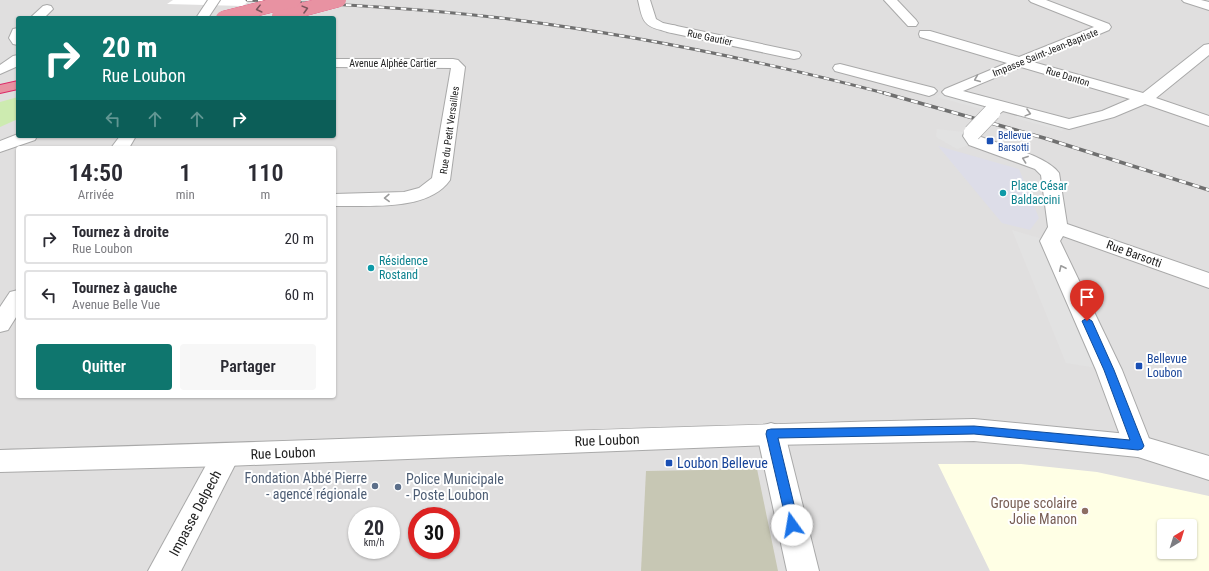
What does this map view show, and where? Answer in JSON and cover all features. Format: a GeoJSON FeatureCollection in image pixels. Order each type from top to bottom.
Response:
{"type":"FeatureCollection","features":[{"type":"Feature","properties":{"kind":"highway"},"geometry":{"type":"LineString","coordinates":[[231,16],[294,0]]}},
{"type":"Feature","properties":{"kind":"highway"},"geometry":{"type":"LineString","coordinates":[[278,16],[339,0]]}},
{"type":"Feature","properties":{"kind":"highway"},"geometry":{"type":"LineString","coordinates":[[0,75],[16,71]]}},
{"type":"Feature","properties":{"kind":"highway"},"geometry":{"type":"LineString","coordinates":[[0,89],[16,85]]}},
{"type":"Feature","properties":{"kind":"street"},"geometry":{"type":"LineString","coordinates":[[203,16],[214,0]]}},
{"type":"Feature","properties":{"kind":"street","name":"Rue Gautier"},"geometry":{"type":"LineString","coordinates":[[644,0],[650,21],[654,25],[794,55]]}},
{"type":"Feature","properties":{"kind":"street"},"geometry":{"type":"LineString","coordinates":[[890,0],[912,23]]}},
{"type":"Feature","properties":{"kind":"street","name":"Impasse Saint-Jean-Baptiste"},"geometry":{"type":"LineString","coordinates":[[996,109],[950,92],[1020,61],[1105,27],[1035,0]]}},
{"type":"Feature","properties":{"kind":"street"},"geometry":{"type":"LineString","coordinates":[[1188,0],[1209,6]]}},
{"type":"Feature","properties":{"kind":"street"},"geometry":{"type":"LineString","coordinates":[[38,16],[47,9]]}},
{"type":"Feature","properties":{"kind":"street","name":"Rue Danton"},"geometry":{"type":"LineString","coordinates":[[925,34],[1145,99],[1209,121]]}},
{"type":"Feature","properties":{"kind":"street"},"geometry":{"type":"LineString","coordinates":[[1138,446],[1109,370],[1050,241],[1058,227],[1050,173],[1041,165],[975,141],[971,136],[972,133],[996,109],[1069,124],[1108,114],[1145,99],[1209,48]]}},
{"type":"Feature","properties":{"kind":"street"},"geometry":{"type":"LineString","coordinates":[[0,70],[16,61]]}},
{"type":"Feature","properties":{"kind":"street","name":"Avenue Alphée Cartier"},"geometry":{"type":"LineString","coordinates":[[336,63],[453,63]]}},
{"type":"Feature","properties":{"kind":"street","name":"Rue du Petit Versailles"},"geometry":{"type":"LineString","coordinates":[[336,200],[405,198],[426,192],[441,180],[458,67],[453,63]]}},
{"type":"Feature","properties":{"kind":"street"},"geometry":{"type":"LineString","coordinates":[[840,68],[929,91]]}},
{"type":"Feature","properties":{"kind":"street"},"geometry":{"type":"LineString","coordinates":[[0,147],[24,138]]}},
{"type":"Feature","properties":{"kind":"street","name":"Rue Barsotti"},"geometry":{"type":"LineString","coordinates":[[1058,227],[1209,281]]}},
{"type":"Feature","properties":{"kind":"street"},"geometry":{"type":"LineString","coordinates":[[0,324],[16,300]]}},
{"type":"Feature","properties":{"kind":"street","name":"Rue Loubon"},"geometry":{"type":"LineString","coordinates":[[0,461],[226,456],[771,434],[974,430],[1138,446],[1209,468]]}},
{"type":"Feature","properties":{"kind":"street"},"geometry":{"type":"LineString","coordinates":[[771,434],[803,571]]}},
{"type":"Feature","properties":{"kind":"street","name":"Impasse Delpech"},"geometry":{"type":"LineString","coordinates":[[164,571],[226,456]]}},
{"type":"Feature","properties":{"kind":"shaded area"},"geometry":{"type":"Polygon","coordinates":[[[0,0],[1209,0],[1209,571],[0,571],[0,0]]]}},
{"type":"Feature","properties":{"kind":"shaded area"},"geometry":{"type":"Polygon","coordinates":[[[942,93],[953,93],[990,103],[985,110],[937,97],[942,93]]]}},
{"type":"Feature","properties":{"kind":"shaded area"},"geometry":{"type":"Polygon","coordinates":[[[1020,111],[1069,124],[1062,131],[1015,118],[1020,111]]]}},
{"type":"Feature","properties":{"kind":"shaded area"},"geometry":{"type":"Polygon","coordinates":[[[937,129],[972,133],[979,142],[957,149],[936,137],[937,129]]]}},
{"type":"Feature","properties":{"kind":"shaded area","name":"Place César Baldaccini"},"geometry":{"type":"Polygon","coordinates":[[[938,146],[1019,169],[1039,218],[1030,230],[1002,223],[938,146]]]}},
{"type":"Feature","properties":{"kind":"shaded area"},"geometry":{"type":"Polygon","coordinates":[[[1012,230],[1050,241],[1109,370],[1066,363],[1012,230]]]}},
{"type":"Feature","properties":{"kind":"shaded area","name":"Groupe scolaire Jolie Manon"},"geometry":{"type":"Polygon","coordinates":[[[938,464],[1021,464],[1097,472],[1209,496],[1209,571],[990,571],[938,464]]]}},
{"type":"Feature","properties":{"kind":"shaded area"},"geometry":{"type":"Polygon","coordinates":[[[757,469],[778,571],[641,571],[646,471],[757,469]]]}},
{"type":"Feature","properties":{"kind":"green space"},"geometry":{"type":"Polygon","coordinates":[[[16,98],[16,120],[0,127],[0,102],[16,98]]]}},
{"type":"Feature","properties":{"kind":"pier"},"geometry":{"type":"Polygon","coordinates":[[[173,0],[250,0],[243,6],[167,4],[173,0]]]}},
{"type":"Feature","properties":{"kind":"railway"},"geometry":{"type":"LineString","coordinates":[[247,0],[406,9],[501,18],[599,32],[647,40],[793,70],[888,94]]}},
{"type":"Feature","properties":{"kind":"railway"},"geometry":{"type":"LineString","coordinates":[[884,93],[1044,138],[1209,190]]}},
{"type":"Feature","properties":{"kind":"place","name":"Bellevue Barsotti"},"geometry":{"type":"Point","coordinates":[990,141]}},
{"type":"Feature","properties":{"kind":"place","name":"Place César Baldaccini"},"geometry":{"type":"Point","coordinates":[1003,193]}},
{"type":"Feature","properties":{"kind":"place","name":"Résidence Rostand"},"geometry":{"type":"Point","coordinates":[371,268]}},
{"type":"Feature","properties":{"kind":"place","name":"Bellevue Loubon"},"geometry":{"type":"Point","coordinates":[1139,366]}},
{"type":"Feature","properties":{"kind":"place","name":"Loubon Bellevue"},"geometry":{"type":"Point","coordinates":[669,463]}},
{"type":"Feature","properties":{"kind":"place","name":"Fondation Abbé Pierre - agencé régionale"},"geometry":{"type":"Point","coordinates":[375,486]}},
{"type":"Feature","properties":{"kind":"place","name":"Police Municipale - Poste Loubon"},"geometry":{"type":"Point","coordinates":[398,487]}},
{"type":"Feature","properties":{"kind":"place","name":"Groupe scolaire Jolie Manon"},"geometry":{"type":"Point","coordinates":[1085,511]}},
{"type":"Feature","properties":{"kind":"route"},"geometry":{"type":"LineString","coordinates":[[792,525],[771,434],[974,430],[1138,446],[1109,370],[1087,321]]}}]}
